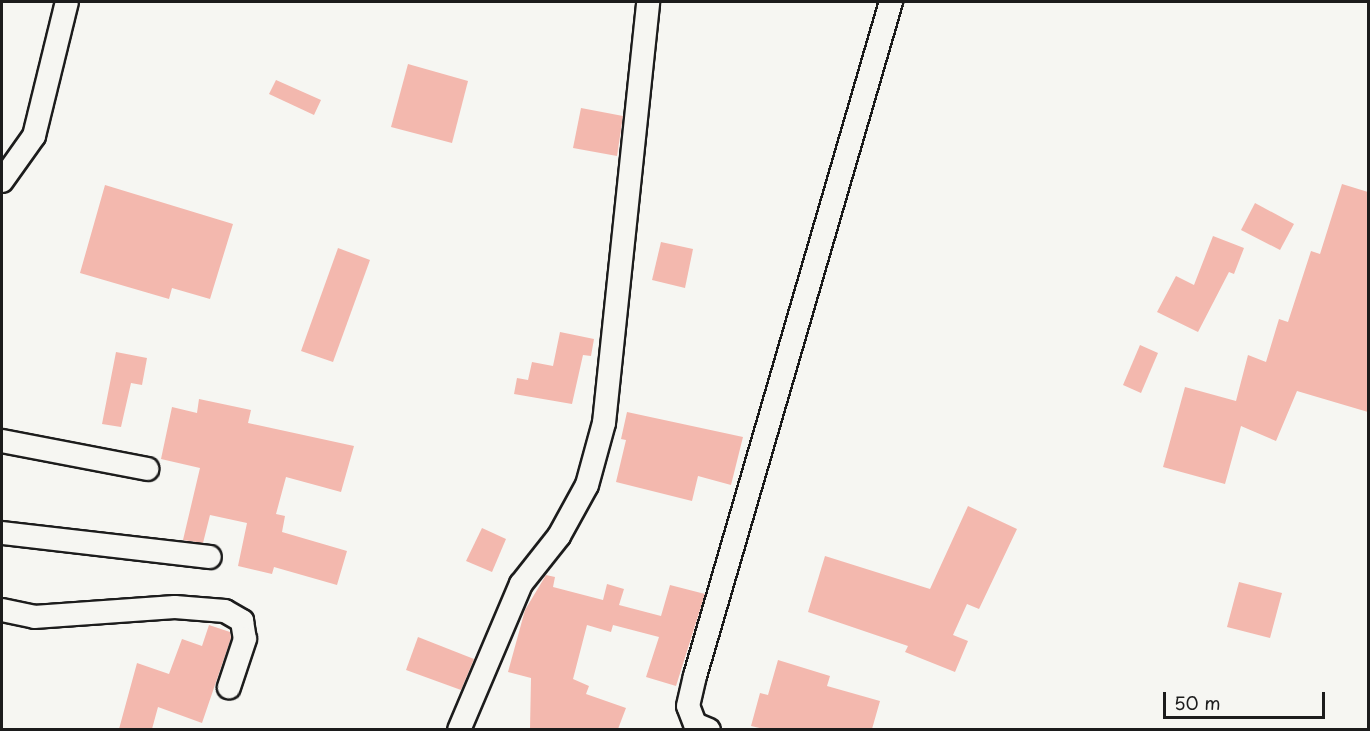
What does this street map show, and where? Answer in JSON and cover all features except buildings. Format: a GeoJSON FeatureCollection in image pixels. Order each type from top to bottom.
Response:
{"type":"FeatureCollection","features":[{"type":"Feature","properties":{"kind":"street"},"geometry":{"type":"LineString","coordinates":[[2,181],[34,136],[68,2]]}},
{"type":"Feature","properties":{"kind":"street"},"geometry":{"type":"LineString","coordinates":[[459,729],[521,584],[559,536],[587,485],[603,423],[648,2]]}},
{"type":"Feature","properties":{"kind":"street"},"geometry":{"type":"LineString","coordinates":[[709,729],[695,724],[688,706],[891,2]]}},
{"type":"Feature","properties":{"kind":"street"},"geometry":{"type":"LineString","coordinates":[[2,441],[147,469]]}},
{"type":"Feature","properties":{"kind":"street"},"geometry":{"type":"LineString","coordinates":[[2,533],[210,557]]}},
{"type":"Feature","properties":{"kind":"street"},"geometry":{"type":"LineString","coordinates":[[2,610],[34,617],[175,607],[225,611],[242,621],[245,639],[229,687]]}}]}
